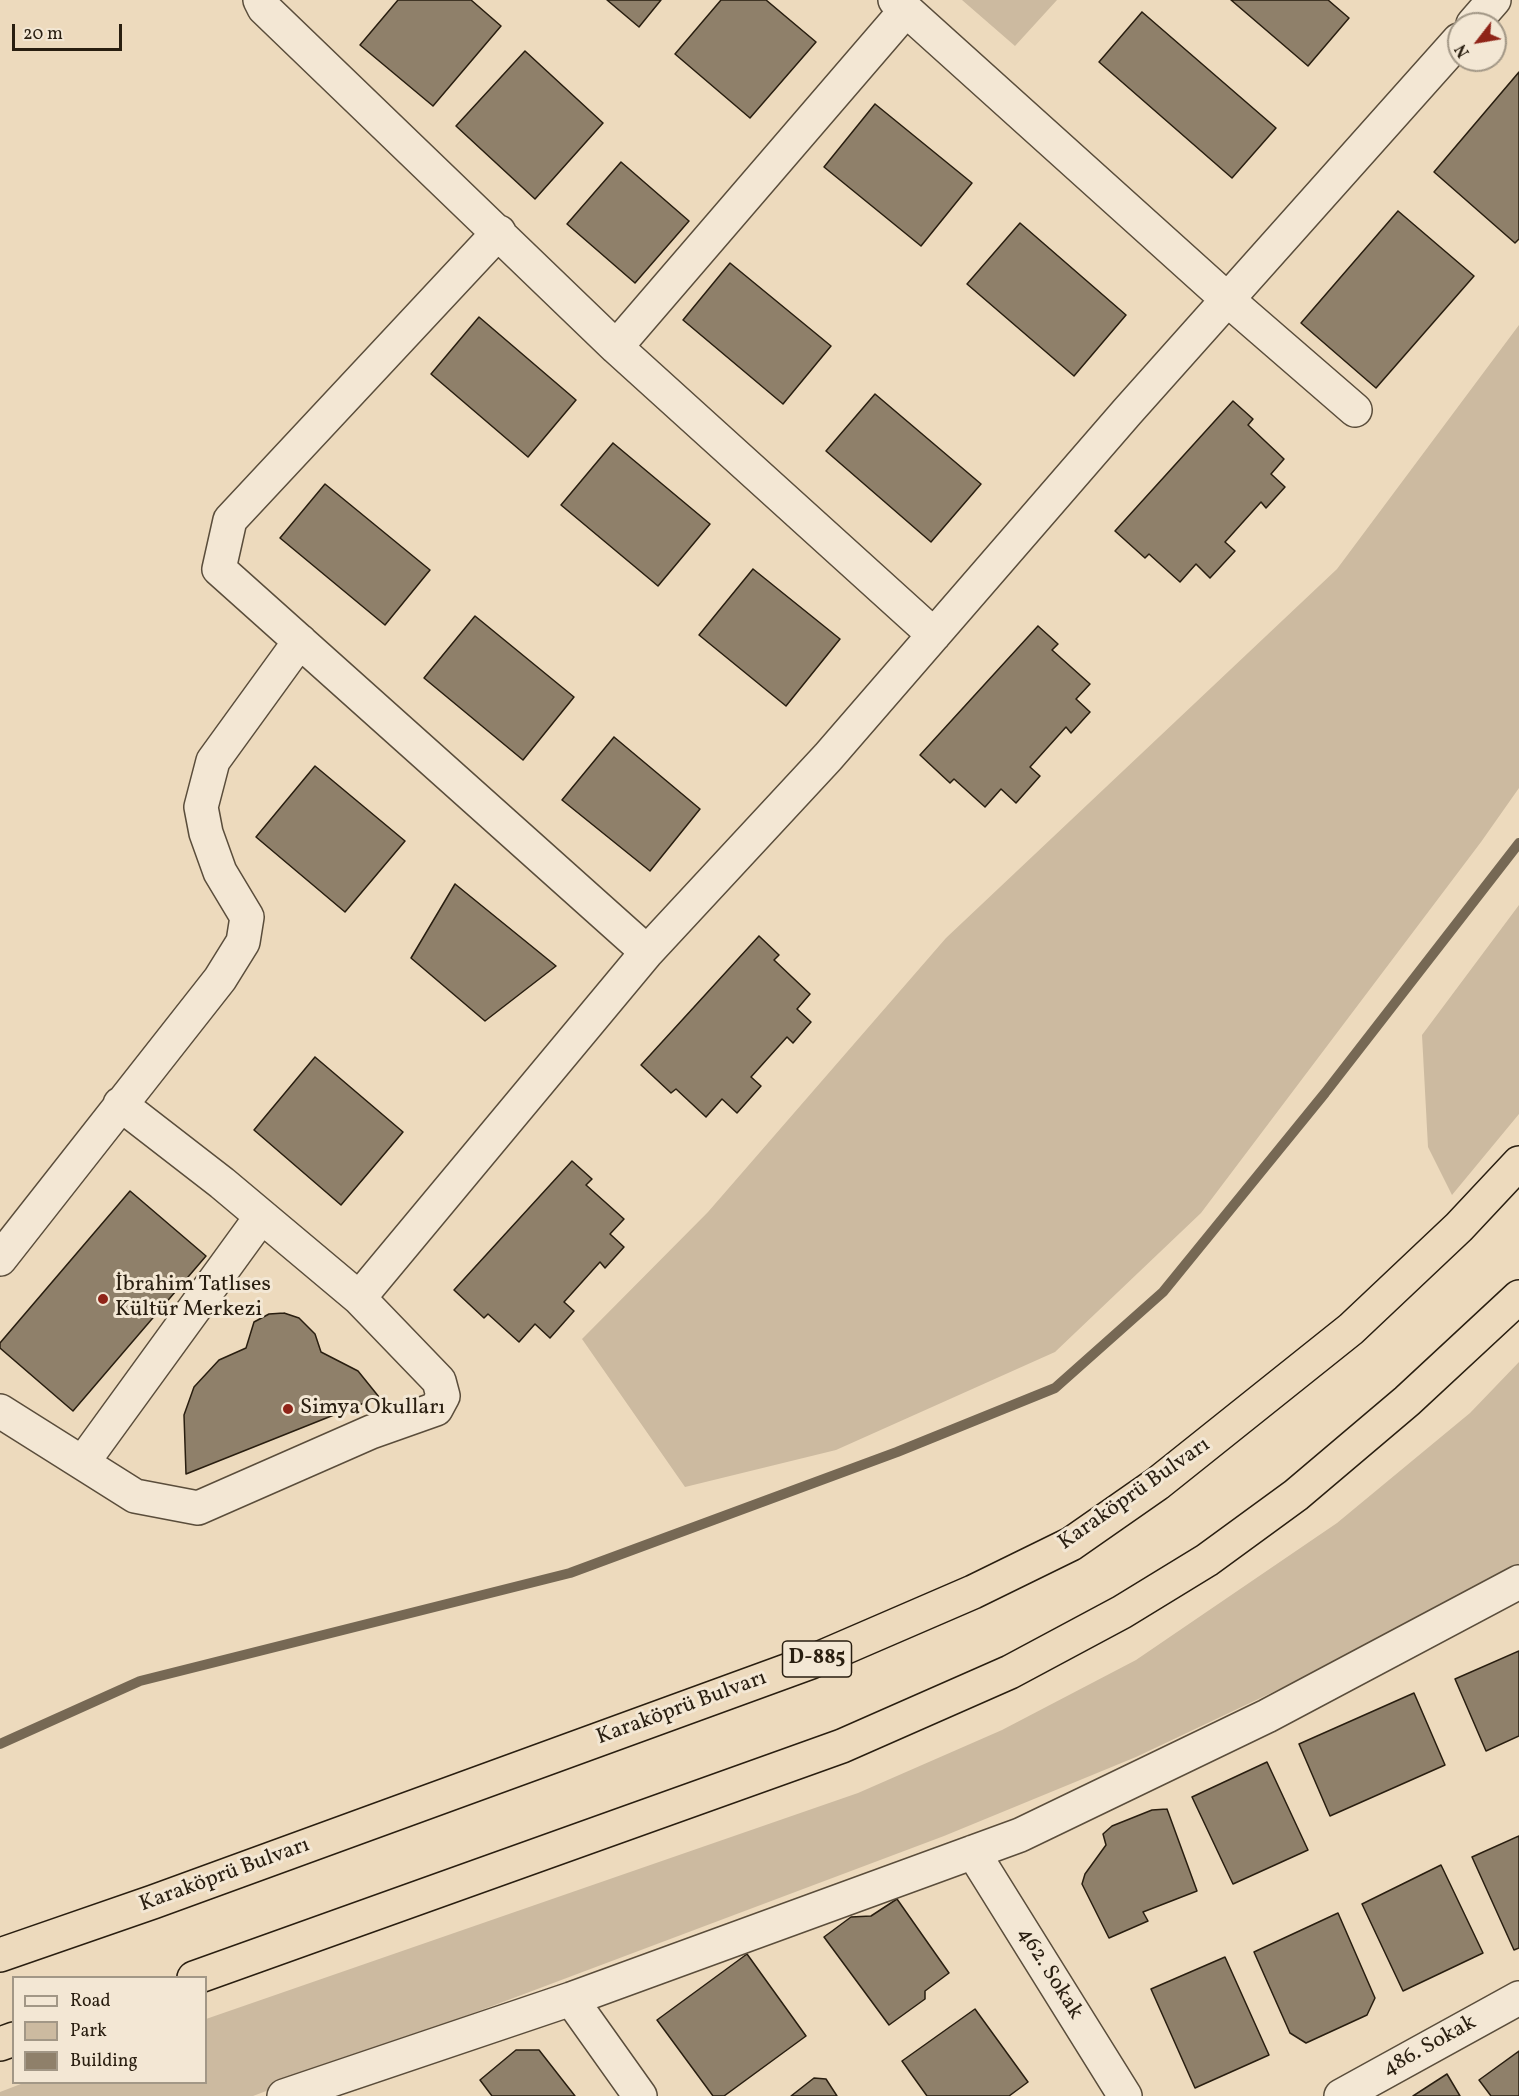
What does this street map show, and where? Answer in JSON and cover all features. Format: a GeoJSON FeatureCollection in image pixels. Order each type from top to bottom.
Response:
{"type":"FeatureCollection","features":[{"type":"Feature","properties":{"kind":"highway","name":"Karaköprü Bulvarı"},"geometry":{"type":"LineString","coordinates":[[0,1955],[153,1902],[811,1662],[973,1592],[1071,1544],[1157,1484],[1351,1329],[1460,1227],[1519,1163]]}},
{"type":"Feature","properties":{"kind":"highway"},"geometry":{"type":"LineString","coordinates":[[197,1976],[842,1746],[1010,1672],[1132,1607],[1207,1560],[1296,1495],[1407,1401],[1519,1297]]}},
{"type":"Feature","properties":{"kind":"street"},"geometry":{"type":"LineString","coordinates":[[1484,12],[1494,0]]}},
{"type":"Feature","properties":{"kind":"street"},"geometry":{"type":"LineString","coordinates":[[264,2],[616,347],[934,635]]}},
{"type":"Feature","properties":{"kind":"street"},"geometry":{"type":"LineString","coordinates":[[616,347],[901,5],[1228,300],[1355,410]]}},
{"type":"Feature","properties":{"kind":"street"},"geometry":{"type":"LineString","coordinates":[[359,1298],[646,952],[828,757],[1447,54]]}},
{"type":"Feature","properties":{"kind":"street"},"geometry":{"type":"LineString","coordinates":[[499,232],[230,520],[219,569],[646,952]]}},
{"type":"Feature","properties":{"kind":"street"},"geometry":{"type":"LineString","coordinates":[[0,1259],[220,979],[243,942],[248,917],[220,872],[201,807],[213,761],[300,641]]}},
{"type":"Feature","properties":{"kind":"street"},"geometry":{"type":"LineString","coordinates":[[0,1411],[135,1496],[198,1508],[372,1432],[436,1409],[443,1396],[439,1381],[359,1298],[120,1104]]}},
{"type":"Feature","properties":{"kind":"street"},"geometry":{"type":"LineString","coordinates":[[83,1462],[261,1217]]}},
{"type":"Feature","properties":{"kind":"street"},"geometry":{"type":"LineString","coordinates":[[284,2096],[571,1999],[1020,1835],[1267,1716],[1519,1582]]}},
{"type":"Feature","properties":{"kind":"street","name":"462. Sokak"},"geometry":{"type":"LineString","coordinates":[[974,1852],[1125,2096]]}},
{"type":"Feature","properties":{"kind":"street","name":"486. Sokak"},"geometry":{"type":"LineString","coordinates":[[1341,2096],[1519,1998]]}},
{"type":"Feature","properties":{"kind":"street"},"geometry":{"type":"LineString","coordinates":[[571,1999],[640,2096]]}},
{"type":"Feature","properties":{"kind":"green space"},"geometry":{"type":"Polygon","coordinates":[[[962,0],[1057,0],[1015,46],[962,0]]]}},
{"type":"Feature","properties":{"kind":"green space"},"geometry":{"type":"Polygon","coordinates":[[[1519,325],[1519,788],[1481,842],[1201,1213],[1055,1352],[836,1450],[685,1487],[582,1339],[708,1212],[946,938],[1337,569],[1519,325]]]}},
{"type":"Feature","properties":{"kind":"green space"},"geometry":{"type":"Polygon","coordinates":[[[1519,905],[1519,1114],[1452,1195],[1428,1147],[1422,1035],[1519,905]]]}},
{"type":"Feature","properties":{"kind":"green space"},"geometry":{"type":"Polygon","coordinates":[[[1519,1362],[1519,1564],[1385,1639],[1136,1757],[944,1836],[253,2096],[0,2096],[0,2092],[21,2084],[207,2084],[207,2019],[858,1793],[1002,1730],[1136,1660],[1337,1523],[1470,1413],[1519,1362]]]}},
{"type":"Feature","properties":{"kind":"building"},"geometry":{"type":"Polygon","coordinates":[[[398,0],[471,0],[501,26],[433,106],[360,45],[398,0]]]}},
{"type":"Feature","properties":{"kind":"building"},"geometry":{"type":"Polygon","coordinates":[[[607,0],[661,0],[639,27],[607,0]]]}},
{"type":"Feature","properties":{"kind":"building"},"geometry":{"type":"Polygon","coordinates":[[[721,0],[766,0],[816,42],[750,118],[675,54],[721,0]]]}},
{"type":"Feature","properties":{"kind":"building"},"geometry":{"type":"Polygon","coordinates":[[[1231,0],[1328,0],[1349,18],[1308,66],[1231,0]]]}},
{"type":"Feature","properties":{"kind":"building"},"geometry":{"type":"Polygon","coordinates":[[[1142,12],[1276,128],[1232,178],[1099,62],[1142,12]]]}},
{"type":"Feature","properties":{"kind":"building"},"geometry":{"type":"Polygon","coordinates":[[[525,51],[603,123],[535,199],[456,126],[525,51]]]}},
{"type":"Feature","properties":{"kind":"building"},"geometry":{"type":"Polygon","coordinates":[[[1519,72],[1519,239],[1515,243],[1434,172],[1519,72]]]}},
{"type":"Feature","properties":{"kind":"building"},"geometry":{"type":"Polygon","coordinates":[[[875,104],[972,183],[921,246],[824,167],[875,104]]]}},
{"type":"Feature","properties":{"kind":"building"},"geometry":{"type":"Polygon","coordinates":[[[621,162],[689,221],[635,283],[567,224],[621,162]]]}},
{"type":"Feature","properties":{"kind":"building"},"geometry":{"type":"Polygon","coordinates":[[[1398,211],[1474,276],[1376,388],[1301,323],[1398,211]]]}},
{"type":"Feature","properties":{"kind":"building"},"geometry":{"type":"Polygon","coordinates":[[[1020,223],[1126,315],[1074,376],[967,284],[1020,223]]]}},
{"type":"Feature","properties":{"kind":"building"},"geometry":{"type":"Polygon","coordinates":[[[730,263],[831,346],[783,404],[683,320],[730,263]]]}},
{"type":"Feature","properties":{"kind":"building"},"geometry":{"type":"Polygon","coordinates":[[[479,317],[576,400],[528,457],[431,374],[479,317]]]}},
{"type":"Feature","properties":{"kind":"building"},"geometry":{"type":"Polygon","coordinates":[[[875,394],[981,484],[931,542],[826,451],[875,394]]]}},
{"type":"Feature","properties":{"kind":"building"},"geometry":{"type":"Polygon","coordinates":[[[1233,401],[1253,419],[1248,425],[1284,459],[1271,474],[1285,487],[1266,508],[1261,502],[1225,542],[1235,551],[1210,578],[1196,564],[1180,582],[1149,554],[1145,558],[1115,531],[1233,401]]]}},
{"type":"Feature","properties":{"kind":"building"},"geometry":{"type":"Polygon","coordinates":[[[613,443],[710,524],[658,586],[561,505],[613,443]]]}},
{"type":"Feature","properties":{"kind":"building"},"geometry":{"type":"Polygon","coordinates":[[[325,484],[430,570],[385,625],[280,538],[325,484]]]}},
{"type":"Feature","properties":{"kind":"building"},"geometry":{"type":"Polygon","coordinates":[[[753,569],[840,639],[786,706],[699,635],[753,569]]]}},
{"type":"Feature","properties":{"kind":"building"},"geometry":{"type":"Polygon","coordinates":[[[475,616],[574,697],[523,760],[424,678],[475,616]]]}},
{"type":"Feature","properties":{"kind":"building"},"geometry":{"type":"Polygon","coordinates":[[[1038,626],[1058,644],[1052,650],[1090,684],[1076,699],[1090,712],[1071,733],[1066,727],[1030,767],[1040,776],[1016,803],[1001,789],[985,807],[954,779],[950,783],[920,755],[1038,626]]]}},
{"type":"Feature","properties":{"kind":"building"},"geometry":{"type":"Polygon","coordinates":[[[614,737],[700,809],[650,871],[562,800],[614,737]]]}},
{"type":"Feature","properties":{"kind":"building"},"geometry":{"type":"Polygon","coordinates":[[[315,766],[405,841],[345,912],[256,837],[315,766]]]}},
{"type":"Feature","properties":{"kind":"building"},"geometry":{"type":"Polygon","coordinates":[[[455,884],[556,966],[485,1021],[411,958],[455,884]]]}},
{"type":"Feature","properties":{"kind":"building"},"geometry":{"type":"Polygon","coordinates":[[[759,936],[779,955],[774,960],[810,994],[797,1009],[811,1022],[793,1043],[787,1037],[751,1077],[761,1086],[737,1113],[722,1099],[706,1117],[676,1089],[671,1093],[641,1065],[759,936]]]}},
{"type":"Feature","properties":{"kind":"building"},"geometry":{"type":"Polygon","coordinates":[[[315,1057],[403,1132],[341,1205],[254,1130],[315,1057]]]}},
{"type":"Feature","properties":{"kind":"building"},"geometry":{"type":"Polygon","coordinates":[[[572,1161],[592,1179],[586,1185],[624,1219],[610,1234],[624,1247],[605,1268],[600,1262],[564,1302],[574,1311],[550,1338],[535,1324],[519,1342],[488,1314],[484,1318],[454,1290],[572,1161]]]}},
{"type":"Feature","properties":{"kind":"building","name":"İbrahim Tatlıses Kültür Merkezi"},"geometry":{"type":"Polygon","coordinates":[[[130,1191],[206,1256],[73,1411],[0,1348],[0,1343],[130,1191]]]}},
{"type":"Feature","properties":{"kind":"building"},"geometry":{"type":"Polygon","coordinates":[[[284,1313],[299,1318],[315,1334],[321,1352],[358,1371],[379,1397],[186,1474],[184,1415],[194,1387],[219,1360],[246,1348],[254,1322],[269,1314],[284,1313]]]}},
{"type":"Feature","properties":{"kind":"building"},"geometry":{"type":"Polygon","coordinates":[[[1519,1651],[1519,1736],[1486,1751],[1455,1679],[1519,1651]]]}},
{"type":"Feature","properties":{"kind":"building"},"geometry":{"type":"Polygon","coordinates":[[[1414,1693],[1445,1765],[1330,1816],[1299,1744],[1414,1693]]]}},
{"type":"Feature","properties":{"kind":"building"},"geometry":{"type":"Polygon","coordinates":[[[1267,1762],[1308,1850],[1233,1884],[1192,1797],[1267,1762]]]}},
{"type":"Feature","properties":{"kind":"building"},"geometry":{"type":"Polygon","coordinates":[[[1167,1809],[1197,1891],[1143,1912],[1148,1921],[1109,1938],[1082,1884],[1085,1874],[1106,1845],[1103,1834],[1112,1826],[1152,1810],[1167,1809]]]}},
{"type":"Feature","properties":{"kind":"building"},"geometry":{"type":"Polygon","coordinates":[[[1519,1836],[1519,1948],[1514,1950],[1472,1857],[1519,1836]]]}},
{"type":"Feature","properties":{"kind":"building"},"geometry":{"type":"Polygon","coordinates":[[[1441,1865],[1483,1953],[1403,1991],[1362,1904],[1441,1865]]]}},
{"type":"Feature","properties":{"kind":"building"},"geometry":{"type":"Polygon","coordinates":[[[897,1899],[949,1973],[925,1991],[925,1999],[889,2025],[824,1937],[851,1917],[871,1916],[897,1899]]]}},
{"type":"Feature","properties":{"kind":"building"},"geometry":{"type":"Polygon","coordinates":[[[1338,1913],[1375,1998],[1367,2015],[1306,2043],[1290,2033],[1254,1952],[1338,1913]]]}},
{"type":"Feature","properties":{"kind":"building"},"geometry":{"type":"Polygon","coordinates":[[[747,1954],[806,2036],[724,2096],[713,2096],[657,2020],[747,1954]]]}},
{"type":"Feature","properties":{"kind":"building"},"geometry":{"type":"Polygon","coordinates":[[[1225,1957],[1269,2055],[1195,2088],[1151,1989],[1225,1957]]]}},
{"type":"Feature","properties":{"kind":"building"},"geometry":{"type":"Polygon","coordinates":[[[975,2009],[1028,2082],[1009,2096],[927,2096],[902,2061],[975,2009]]]}},
{"type":"Feature","properties":{"kind":"building"},"geometry":{"type":"Polygon","coordinates":[[[516,2050],[539,2050],[575,2096],[492,2096],[480,2080],[516,2050]]]}},
{"type":"Feature","properties":{"kind":"building"},"geometry":{"type":"Polygon","coordinates":[[[1519,2051],[1519,2096],[1491,2096],[1479,2080],[1519,2051]]]}},
{"type":"Feature","properties":{"kind":"building"},"geometry":{"type":"Polygon","coordinates":[[[1447,2074],[1460,2096],[1413,2096],[1447,2074]]]}},
{"type":"Feature","properties":{"kind":"building"},"geometry":{"type":"Polygon","coordinates":[[[814,2078],[826,2079],[837,2096],[791,2096],[814,2078]]]}},
{"type":"Feature","properties":{"kind":"waterway"},"geometry":{"type":"LineString","coordinates":[[0,1744],[140,1681],[570,1573],[897,1452],[1055,1388],[1163,1292],[1325,1093],[1519,843]]}},
{"type":"Feature","properties":{"kind":"place","name":"İbrahim Tatlıses Kültür Merkezi"},"geometry":{"type":"Point","coordinates":[103,1299]}},
{"type":"Feature","properties":{"kind":"place","name":"Simya Okulları"},"geometry":{"type":"Point","coordinates":[288,1409]}}]}
